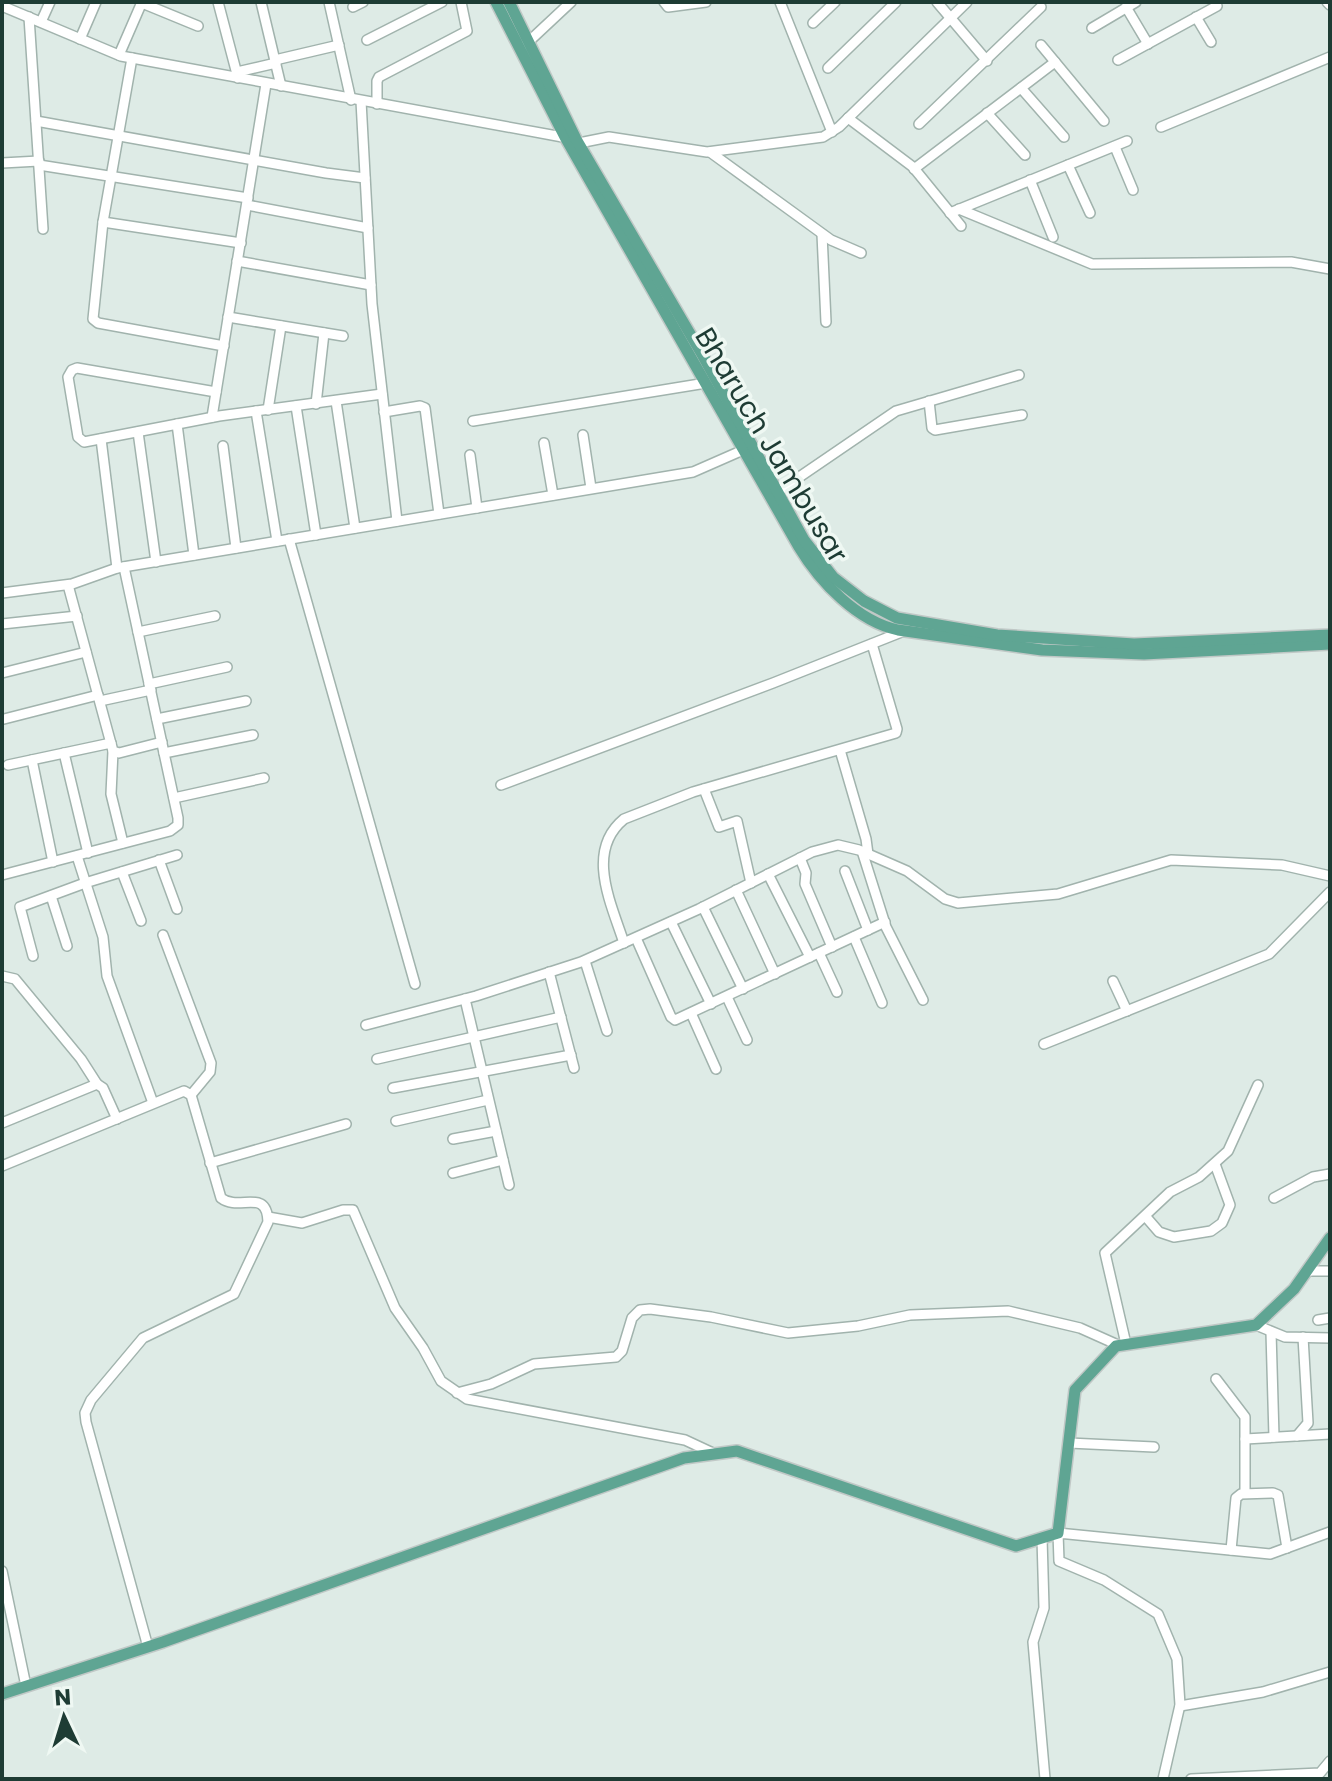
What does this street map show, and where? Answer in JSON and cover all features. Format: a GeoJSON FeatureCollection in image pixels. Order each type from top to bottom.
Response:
{"type":"FeatureCollection","features":[{"type":"Feature","properties":{"kind":"main road","name":"Bharuch Jambusar"},"geometry":{"type":"LineString","coordinates":[[496,2],[524,45],[573,140],[749,448],[805,557],[820,577],[862,614],[885,627],[904,631],[1042,650],[1144,654],[1330,644]]}},
{"type":"Feature","properties":{"kind":"main road","name":"Bharuch Jambusar"},"geometry":{"type":"LineString","coordinates":[[509,2],[524,45]]}},
{"type":"Feature","properties":{"kind":"main road","name":"Bharuch Jambusar"},"geometry":{"type":"LineString","coordinates":[[644,266],[706,383],[749,448]]}},
{"type":"Feature","properties":{"kind":"main road","name":"Bharuch Jambusar"},"geometry":{"type":"LineString","coordinates":[[774,494],[833,577],[864,601],[892,616],[997,635],[1134,644],[1330,635]]}},
{"type":"Feature","properties":{"kind":"main road"},"geometry":{"type":"LineString","coordinates":[[885,627],[892,616]]}},
{"type":"Feature","properties":{"kind":"main road"},"geometry":{"type":"LineString","coordinates":[[2,1694],[148,1647],[684,1458],[737,1451],[1016,1546],[1058,1533],[1075,1390],[1122,1345],[1256,1325],[1294,1289],[1330,1238]]}},
{"type":"Feature","properties":{"kind":"street"},"geometry":{"type":"LineString","coordinates":[[41,22],[50,2]]}},
{"type":"Feature","properties":{"kind":"street"},"geometry":{"type":"LineString","coordinates":[[80,39],[96,2]]}},
{"type":"Feature","properties":{"kind":"street"},"geometry":{"type":"LineString","coordinates":[[119,55],[142,2],[198,26]]}},
{"type":"Feature","properties":{"kind":"street"},"geometry":{"type":"LineString","coordinates":[[218,2],[237,75]]}},
{"type":"Feature","properties":{"kind":"street"},"geometry":{"type":"LineString","coordinates":[[261,2],[281,86]]}},
{"type":"Feature","properties":{"kind":"street"},"geometry":{"type":"LineString","coordinates":[[329,2],[356,100],[365,178],[371,285],[397,521]]}},
{"type":"Feature","properties":{"kind":"street"},"geometry":{"type":"LineString","coordinates":[[353,7],[363,2]]}},
{"type":"Feature","properties":{"kind":"street"},"geometry":{"type":"LineString","coordinates":[[367,40],[442,2]]}},
{"type":"Feature","properties":{"kind":"street"},"geometry":{"type":"LineString","coordinates":[[377,104],[379,77],[467,31],[461,2]]}},
{"type":"Feature","properties":{"kind":"street"},"geometry":{"type":"LineString","coordinates":[[524,45],[571,2]]}},
{"type":"Feature","properties":{"kind":"street"},"geometry":{"type":"LineString","coordinates":[[664,2],[668,7],[704,2]]}},
{"type":"Feature","properties":{"kind":"street"},"geometry":{"type":"LineString","coordinates":[[780,2],[832,132]]}},
{"type":"Feature","properties":{"kind":"street"},"geometry":{"type":"LineString","coordinates":[[813,23],[835,2]]}},
{"type":"Feature","properties":{"kind":"street"},"geometry":{"type":"LineString","coordinates":[[828,68],[896,2]]}},
{"type":"Feature","properties":{"kind":"street"},"geometry":{"type":"LineString","coordinates":[[937,2],[987,61]]}},
{"type":"Feature","properties":{"kind":"street"},"geometry":{"type":"LineString","coordinates":[[2,6],[132,58],[237,75],[266,84],[573,140],[609,137],[710,152],[813,139],[832,132],[967,2]]}},
{"type":"Feature","properties":{"kind":"street"},"geometry":{"type":"LineString","coordinates":[[1092,28],[1131,5],[1148,44]]}},
{"type":"Feature","properties":{"kind":"street"},"geometry":{"type":"LineString","coordinates":[[1118,60],[1217,6]]}},
{"type":"Feature","properties":{"kind":"street"},"geometry":{"type":"LineString","coordinates":[[919,124],[1041,7]]}},
{"type":"Feature","properties":{"kind":"street"},"geometry":{"type":"LineString","coordinates":[[29,17],[43,229]]}},
{"type":"Feature","properties":{"kind":"street"},"geometry":{"type":"LineString","coordinates":[[1196,17],[1211,42]]}},
{"type":"Feature","properties":{"kind":"street"},"geometry":{"type":"LineString","coordinates":[[237,75],[339,45]]}},
{"type":"Feature","properties":{"kind":"street"},"geometry":{"type":"LineString","coordinates":[[1041,45],[1104,121]]}},
{"type":"Feature","properties":{"kind":"street"},"geometry":{"type":"LineString","coordinates":[[1161,127],[1330,57]]}},
{"type":"Feature","properties":{"kind":"street"},"geometry":{"type":"LineString","coordinates":[[132,58],[103,222],[92,316],[95,322],[224,346]]}},
{"type":"Feature","properties":{"kind":"street"},"geometry":{"type":"LineString","coordinates":[[914,169],[1055,62]]}},
{"type":"Feature","properties":{"kind":"street"},"geometry":{"type":"LineString","coordinates":[[212,417],[266,84]]}},
{"type":"Feature","properties":{"kind":"street"},"geometry":{"type":"LineString","coordinates":[[1021,88],[1064,137]]}},
{"type":"Feature","properties":{"kind":"street"},"geometry":{"type":"LineString","coordinates":[[987,113],[1025,155]]}},
{"type":"Feature","properties":{"kind":"street"},"geometry":{"type":"LineString","coordinates":[[848,118],[914,169],[954,211],[961,226]]}},
{"type":"Feature","properties":{"kind":"street"},"geometry":{"type":"LineString","coordinates":[[36,121],[365,178]]}},
{"type":"Feature","properties":{"kind":"street"},"geometry":{"type":"LineString","coordinates":[[954,211],[1127,141]]}},
{"type":"Feature","properties":{"kind":"street"},"geometry":{"type":"LineString","coordinates":[[1115,147],[1133,190]]}},
{"type":"Feature","properties":{"kind":"street"},"geometry":{"type":"LineString","coordinates":[[710,152],[822,234],[861,253]]}},
{"type":"Feature","properties":{"kind":"street"},"geometry":{"type":"LineString","coordinates":[[2,163],[39,163],[111,175],[368,228]]}},
{"type":"Feature","properties":{"kind":"street"},"geometry":{"type":"LineString","coordinates":[[1068,165],[1090,213]]}},
{"type":"Feature","properties":{"kind":"street"},"geometry":{"type":"LineString","coordinates":[[1030,180],[1053,237]]}},
{"type":"Feature","properties":{"kind":"street"},"geometry":{"type":"LineString","coordinates":[[954,211],[1092,264],[1291,262],[1330,269]]}},
{"type":"Feature","properties":{"kind":"street"},"geometry":{"type":"LineString","coordinates":[[103,222],[241,243]]}},
{"type":"Feature","properties":{"kind":"street"},"geometry":{"type":"LineString","coordinates":[[822,234],[826,322]]}},
{"type":"Feature","properties":{"kind":"street"},"geometry":{"type":"LineString","coordinates":[[237,261],[371,285]]}},
{"type":"Feature","properties":{"kind":"street"},"geometry":{"type":"LineString","coordinates":[[228,317],[343,336]]}},
{"type":"Feature","properties":{"kind":"street"},"geometry":{"type":"LineString","coordinates":[[268,410],[281,326]]}},
{"type":"Feature","properties":{"kind":"street"},"geometry":{"type":"LineString","coordinates":[[316,404],[324,333]]}},
{"type":"Feature","properties":{"kind":"street"},"geometry":{"type":"LineString","coordinates":[[216,392],[77,368],[68,377],[79,440],[84,442],[212,417],[382,394]]}},
{"type":"Feature","properties":{"kind":"street"},"geometry":{"type":"LineString","coordinates":[[774,494],[896,411],[1019,375]]}},
{"type":"Feature","properties":{"kind":"street"},"geometry":{"type":"LineString","coordinates":[[473,421],[706,383]]}},
{"type":"Feature","properties":{"kind":"street"},"geometry":{"type":"LineString","coordinates":[[336,401],[355,528]]}},
{"type":"Feature","properties":{"kind":"street"},"geometry":{"type":"LineString","coordinates":[[929,401],[932,428],[935,430],[1022,415]]}},
{"type":"Feature","properties":{"kind":"street"},"geometry":{"type":"LineString","coordinates":[[296,406],[316,535]]}},
{"type":"Feature","properties":{"kind":"street"},"geometry":{"type":"LineString","coordinates":[[384,412],[420,406],[425,408],[439,514]]}},
{"type":"Feature","properties":{"kind":"street"},"geometry":{"type":"LineString","coordinates":[[256,411],[277,541]]}},
{"type":"Feature","properties":{"kind":"street"},"geometry":{"type":"LineString","coordinates":[[177,424],[194,555]]}},
{"type":"Feature","properties":{"kind":"street"},"geometry":{"type":"LineString","coordinates":[[138,432],[156,562]]}},
{"type":"Feature","properties":{"kind":"street"},"geometry":{"type":"LineString","coordinates":[[583,435],[591,488]]}},
{"type":"Feature","properties":{"kind":"street"},"geometry":{"type":"LineString","coordinates":[[2,875],[174,828],[179,821],[138,632],[120,568],[101,439]]}},
{"type":"Feature","properties":{"kind":"street"},"geometry":{"type":"LineString","coordinates":[[544,443],[553,495]]}},
{"type":"Feature","properties":{"kind":"street"},"geometry":{"type":"LineString","coordinates":[[223,446],[236,548]]}},
{"type":"Feature","properties":{"kind":"street"},"geometry":{"type":"LineString","coordinates":[[2,593],[68,585],[120,568],[194,555],[693,472],[749,448]]}},
{"type":"Feature","properties":{"kind":"street"},"geometry":{"type":"LineString","coordinates":[[470,455],[477,508]]}},
{"type":"Feature","properties":{"kind":"street"},"geometry":{"type":"LineString","coordinates":[[289,539],[415,984]]}},
{"type":"Feature","properties":{"kind":"street"},"geometry":{"type":"LineString","coordinates":[[68,585],[112,747],[111,794],[123,843]]}},
{"type":"Feature","properties":{"kind":"street"},"geometry":{"type":"LineString","coordinates":[[2,624],[77,616]]}},
{"type":"Feature","properties":{"kind":"street"},"geometry":{"type":"LineString","coordinates":[[138,632],[215,616]]}},
{"type":"Feature","properties":{"kind":"street"},"geometry":{"type":"LineString","coordinates":[[501,785],[904,631]]}},
{"type":"Feature","properties":{"kind":"street"},"geometry":{"type":"LineString","coordinates":[[624,943],[603,867],[604,848],[609,835],[624,819],[704,789],[897,731],[872,644]]}},
{"type":"Feature","properties":{"kind":"street"},"geometry":{"type":"LineString","coordinates":[[2,673],[86,652]]}},
{"type":"Feature","properties":{"kind":"street"},"geometry":{"type":"LineString","coordinates":[[4,719],[227,667]]}},
{"type":"Feature","properties":{"kind":"street"},"geometry":{"type":"LineString","coordinates":[[157,719],[246,701]]}},
{"type":"Feature","properties":{"kind":"street"},"geometry":{"type":"LineString","coordinates":[[164,753],[253,735]]}},
{"type":"Feature","properties":{"kind":"street"},"geometry":{"type":"LineString","coordinates":[[8,765],[112,747],[119,753],[162,742]]}},
{"type":"Feature","properties":{"kind":"street"},"geometry":{"type":"LineString","coordinates":[[840,750],[885,922],[923,1000]]}},
{"type":"Feature","properties":{"kind":"street"},"geometry":{"type":"LineString","coordinates":[[64,753],[88,853]]}},
{"type":"Feature","properties":{"kind":"street"},"geometry":{"type":"LineString","coordinates":[[32,760],[53,862]]}},
{"type":"Feature","properties":{"kind":"street"},"geometry":{"type":"LineString","coordinates":[[174,798],[264,778]]}},
{"type":"Feature","properties":{"kind":"street"},"geometry":{"type":"LineString","coordinates":[[704,789],[719,827],[737,821],[751,883]]}},
{"type":"Feature","properties":{"kind":"street"},"geometry":{"type":"LineString","coordinates":[[366,1025],[465,999],[585,961],[817,850],[838,845],[865,852],[907,871],[945,899],[958,903],[1058,894],[1171,860],[1282,865],[1330,876]]}},
{"type":"Feature","properties":{"kind":"street"},"geometry":{"type":"LineString","coordinates":[[33,956],[19,909],[85,883],[177,855]]}},
{"type":"Feature","properties":{"kind":"street"},"geometry":{"type":"LineString","coordinates":[[77,856],[103,937],[107,976],[153,1103]]}},
{"type":"Feature","properties":{"kind":"street"},"geometry":{"type":"LineString","coordinates":[[800,858],[806,873],[805,884],[832,947]]}},
{"type":"Feature","properties":{"kind":"street"},"geometry":{"type":"LineString","coordinates":[[159,860],[177,909]]}},
{"type":"Feature","properties":{"kind":"street"},"geometry":{"type":"LineString","coordinates":[[845,871],[868,930]]}},
{"type":"Feature","properties":{"kind":"street"},"geometry":{"type":"LineString","coordinates":[[122,872],[141,921]]}},
{"type":"Feature","properties":{"kind":"street"},"geometry":{"type":"LineString","coordinates":[[768,874],[837,992]]}},
{"type":"Feature","properties":{"kind":"street"},"geometry":{"type":"LineString","coordinates":[[736,890],[775,974]]}},
{"type":"Feature","properties":{"kind":"street"},"geometry":{"type":"LineString","coordinates":[[1044,1044],[1269,954],[1330,892]]}},
{"type":"Feature","properties":{"kind":"street"},"geometry":{"type":"LineString","coordinates":[[51,896],[67,946]]}},
{"type":"Feature","properties":{"kind":"street"},"geometry":{"type":"LineString","coordinates":[[703,907],[743,989]]}},
{"type":"Feature","properties":{"kind":"street"},"geometry":{"type":"LineString","coordinates":[[671,922],[711,1004]]}},
{"type":"Feature","properties":{"kind":"street"},"geometry":{"type":"LineString","coordinates":[[636,938],[671,1017],[677,1020],[885,922]]}},
{"type":"Feature","properties":{"kind":"street"},"geometry":{"type":"LineString","coordinates":[[163,935],[211,1066],[210,1072],[191,1095]]}},
{"type":"Feature","properties":{"kind":"street"},"geometry":{"type":"LineString","coordinates":[[854,937],[882,1003]]}},
{"type":"Feature","properties":{"kind":"street"},"geometry":{"type":"LineString","coordinates":[[585,961],[607,1031]]}},
{"type":"Feature","properties":{"kind":"street"},"geometry":{"type":"LineString","coordinates":[[549,972],[574,1068]]}},
{"type":"Feature","properties":{"kind":"street"},"geometry":{"type":"LineString","coordinates":[[2,976],[15,979],[81,1059],[103,1088],[117,1119]]}},
{"type":"Feature","properties":{"kind":"street"},"geometry":{"type":"LineString","coordinates":[[1113,981],[1127,1011]]}},
{"type":"Feature","properties":{"kind":"street"},"geometry":{"type":"LineString","coordinates":[[727,997],[747,1040]]}},
{"type":"Feature","properties":{"kind":"street"},"geometry":{"type":"LineString","coordinates":[[465,999],[509,1185]]}},
{"type":"Feature","properties":{"kind":"street"},"geometry":{"type":"LineString","coordinates":[[691,1013],[716,1069]]}},
{"type":"Feature","properties":{"kind":"street"},"geometry":{"type":"LineString","coordinates":[[377,1059],[561,1017]]}},
{"type":"Feature","properties":{"kind":"street"},"geometry":{"type":"LineString","coordinates":[[393,1088],[571,1055]]}},
{"type":"Feature","properties":{"kind":"street"},"geometry":{"type":"LineString","coordinates":[[2,1123],[97,1084]]}},
{"type":"Feature","properties":{"kind":"street"},"geometry":{"type":"LineString","coordinates":[[1122,1345],[1105,1253],[1170,1192],[1199,1177],[1215,1164],[1232,1145],[1258,1085]]}},
{"type":"Feature","properties":{"kind":"street"},"geometry":{"type":"LineString","coordinates":[[2,1166],[179,1091],[191,1095]]}},
{"type":"Feature","properties":{"kind":"street"},"geometry":{"type":"LineString","coordinates":[[148,1647],[86,1422],[87,1406],[143,1338],[234,1294],[268,1217],[264,1205],[225,1202],[219,1193],[191,1095]]}},
{"type":"Feature","properties":{"kind":"street"},"geometry":{"type":"LineString","coordinates":[[396,1121],[488,1100]]}},
{"type":"Feature","properties":{"kind":"street"},"geometry":{"type":"LineString","coordinates":[[210,1163],[346,1124]]}},
{"type":"Feature","properties":{"kind":"street"},"geometry":{"type":"LineString","coordinates":[[453,1139],[496,1131]]}},
{"type":"Feature","properties":{"kind":"street"},"geometry":{"type":"LineString","coordinates":[[453,1173],[503,1160]]}},
{"type":"Feature","properties":{"kind":"street"},"geometry":{"type":"LineString","coordinates":[[1146,1217],[1159,1232],[1174,1237],[1211,1231],[1222,1223],[1230,1205],[1215,1164]]}},
{"type":"Feature","properties":{"kind":"street"},"geometry":{"type":"LineString","coordinates":[[1274,1198],[1313,1177],[1330,1174]]}},
{"type":"Feature","properties":{"kind":"street"},"geometry":{"type":"LineString","coordinates":[[268,1217],[302,1223],[343,1210],[353,1210],[395,1308],[441,1381],[457,1393],[471,1400],[685,1440],[715,1454]]}},
{"type":"Feature","properties":{"kind":"street"},"geometry":{"type":"LineString","coordinates":[[1309,1271],[1330,1271]]}},
{"type":"Feature","properties":{"kind":"street"},"geometry":{"type":"LineString","coordinates":[[457,1393],[495,1383],[534,1364],[616,1357],[622,1351],[632,1318],[640,1310],[650,1309],[711,1317],[788,1333],[858,1326],[910,1315],[1008,1311],[1080,1328],[1122,1345]]}},
{"type":"Feature","properties":{"kind":"street"},"geometry":{"type":"LineString","coordinates":[[1318,1320],[1330,1318]]}},
{"type":"Feature","properties":{"kind":"street"},"geometry":{"type":"LineString","coordinates":[[1256,1325],[1285,1337],[1330,1338]]}},
{"type":"Feature","properties":{"kind":"street"},"geometry":{"type":"LineString","coordinates":[[1271,1332],[1274,1437]]}},
{"type":"Feature","properties":{"kind":"street"},"geometry":{"type":"LineString","coordinates":[[1297,1436],[1308,1423],[1303,1337]]}},
{"type":"Feature","properties":{"kind":"street"},"geometry":{"type":"LineString","coordinates":[[1216,1379],[1243,1412],[1245,1493]]}},
{"type":"Feature","properties":{"kind":"street"},"geometry":{"type":"LineString","coordinates":[[1245,1439],[1330,1434]]}},
{"type":"Feature","properties":{"kind":"street"},"geometry":{"type":"LineString","coordinates":[[1069,1443],[1154,1447]]}},
{"type":"Feature","properties":{"kind":"street"},"geometry":{"type":"LineString","coordinates":[[1231,1550],[1236,1498],[1245,1493],[1278,1495],[1287,1548]]}},
{"type":"Feature","properties":{"kind":"street"},"geometry":{"type":"LineString","coordinates":[[1163,1779],[1180,1706],[1177,1659],[1158,1614],[1104,1580],[1059,1561],[1058,1533],[1270,1554],[1330,1532]]}},
{"type":"Feature","properties":{"kind":"street"},"geometry":{"type":"LineString","coordinates":[[1042,1538],[1044,1608],[1033,1642],[1045,1779]]}},
{"type":"Feature","properties":{"kind":"street"},"geometry":{"type":"LineString","coordinates":[[2,1571],[26,1686]]}},
{"type":"Feature","properties":{"kind":"street"},"geometry":{"type":"LineString","coordinates":[[1180,1706],[1263,1692],[1330,1672]]}},
{"type":"Feature","properties":{"kind":"street"},"geometry":{"type":"LineString","coordinates":[[1191,1779],[1320,1773],[1330,1761]]}}]}
